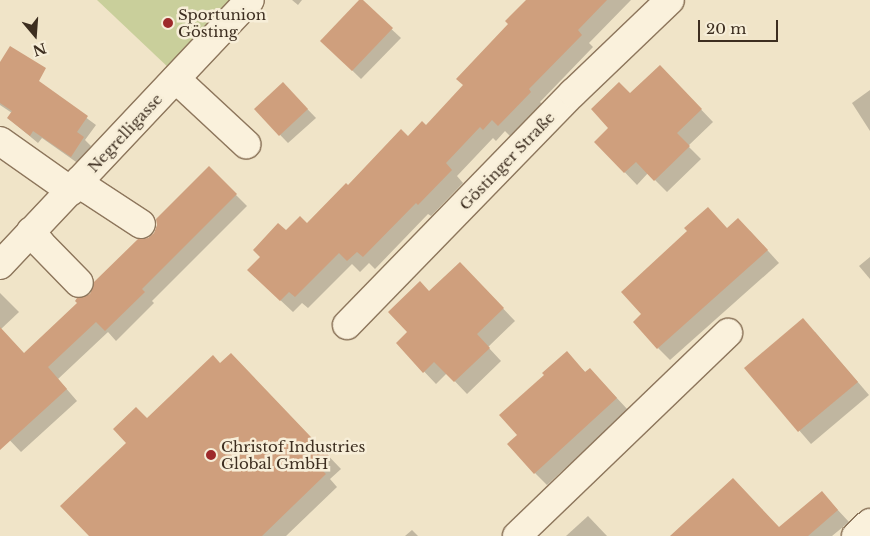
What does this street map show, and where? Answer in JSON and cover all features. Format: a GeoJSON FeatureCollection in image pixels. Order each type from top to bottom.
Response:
{"type":"FeatureCollection","features":[{"type":"Feature","properties":{"kind":"street","name":"Negrelligasse"},"geometry":{"type":"LineString","coordinates":[[0,265],[250,0]]}},
{"type":"Feature","properties":{"kind":"street","name":"Göstinger Straße"},"geometry":{"type":"LineString","coordinates":[[347,325],[574,93],[670,0]]}},
{"type":"Feature","properties":{"kind":"street"},"geometry":{"type":"LineString","coordinates":[[176,78],[246,144]]}},
{"type":"Feature","properties":{"kind":"street"},"geometry":{"type":"LineString","coordinates":[[0,141],[76,185],[89,190],[140,224]]}},
{"type":"Feature","properties":{"kind":"street"},"geometry":{"type":"LineString","coordinates":[[31,231],[79,283]]}},
{"type":"Feature","properties":{"kind":"street"},"geometry":{"type":"LineString","coordinates":[[517,536],[728,333]]}},
{"type":"Feature","properties":{"kind":"street"},"geometry":{"type":"LineString","coordinates":[[856,536],[870,523]]}},
{"type":"Feature","properties":{"kind":"green space","name":"Sportunion Gösting"},"geometry":{"type":"Polygon","coordinates":[[[97,0],[235,0],[171,70],[97,0]]]}},
{"type":"Feature","properties":{"kind":"building"},"geometry":{"type":"Polygon","coordinates":[[[359,0],[363,0],[393,28],[352,71],[320,41],[359,0]]]}},
{"type":"Feature","properties":{"kind":"building"},"geometry":{"type":"Polygon","coordinates":[[[526,0],[607,0],[578,30],[582,35],[529,89],[531,92],[498,126],[492,120],[483,130],[480,127],[446,163],[452,170],[418,205],[416,203],[363,257],[357,252],[347,261],[339,253],[295,297],[289,292],[280,301],[247,270],[260,257],[253,250],[278,223],[286,230],[300,216],[307,223],[346,183],[348,185],[401,129],[408,136],[422,121],[426,125],[463,85],[456,79],[508,24],[505,21],[526,0]]]}},
{"type":"Feature","properties":{"kind":"building"},"geometry":{"type":"Polygon","coordinates":[[[10,46],[46,68],[39,81],[88,116],[77,132],[84,137],[71,157],[33,131],[30,136],[7,118],[12,111],[0,103],[0,62],[10,46]]]}},
{"type":"Feature","properties":{"kind":"building"},"geometry":{"type":"Polygon","coordinates":[[[660,65],[702,109],[677,133],[690,146],[654,181],[636,162],[624,173],[594,142],[608,128],[591,109],[619,82],[630,93],[660,65]]]}},
{"type":"Feature","properties":{"kind":"building"},"geometry":{"type":"Polygon","coordinates":[[[283,82],[308,109],[279,136],[254,109],[283,82]]]}},
{"type":"Feature","properties":{"kind":"building"},"geometry":{"type":"Polygon","coordinates":[[[209,166],[237,194],[142,289],[145,292],[105,331],[96,322],[48,367],[67,389],[0,450],[0,327],[24,353],[77,303],[75,301],[77,298],[90,294],[94,282],[138,239],[148,238],[154,233],[157,225],[156,219],[209,166]]]}},
{"type":"Feature","properties":{"kind":"building"},"geometry":{"type":"Polygon","coordinates":[[[708,207],[727,228],[738,218],[768,250],[657,349],[633,322],[641,314],[621,292],[687,231],[684,228],[708,207]]]}},
{"type":"Feature","properties":{"kind":"building"},"geometry":{"type":"Polygon","coordinates":[[[460,262],[504,308],[477,334],[490,348],[454,382],[434,362],[423,373],[396,343],[407,332],[388,312],[420,281],[429,291],[460,262]]]}},
{"type":"Feature","properties":{"kind":"building"},"geometry":{"type":"Polygon","coordinates":[[[803,318],[858,382],[798,432],[744,368],[803,318]]]}},
{"type":"Feature","properties":{"kind":"building"},"geometry":{"type":"Polygon","coordinates":[[[567,351],[585,372],[590,368],[617,398],[534,474],[507,444],[517,435],[499,415],[544,375],[542,373],[567,351]]]}},
{"type":"Feature","properties":{"kind":"building","name":"Christof Industries Global GmbH"},"geometry":{"type":"Polygon","coordinates":[[[231,353],[330,457],[319,467],[326,474],[262,536],[89,536],[60,506],[126,443],[113,429],[136,407],[147,418],[213,355],[220,363],[231,353]]]}},
{"type":"Feature","properties":{"kind":"building"},"geometry":{"type":"Polygon","coordinates":[[[733,478],[779,527],[822,491],[838,510],[808,536],[670,536],[733,478]]]}},
{"type":"Feature","properties":{"kind":"place","name":"Sportunion Gösting"},"geometry":{"type":"Point","coordinates":[168,23]}},
{"type":"Feature","properties":{"kind":"place","name":"Christof Industries Global GmbH"},"geometry":{"type":"Point","coordinates":[211,455]}}]}
